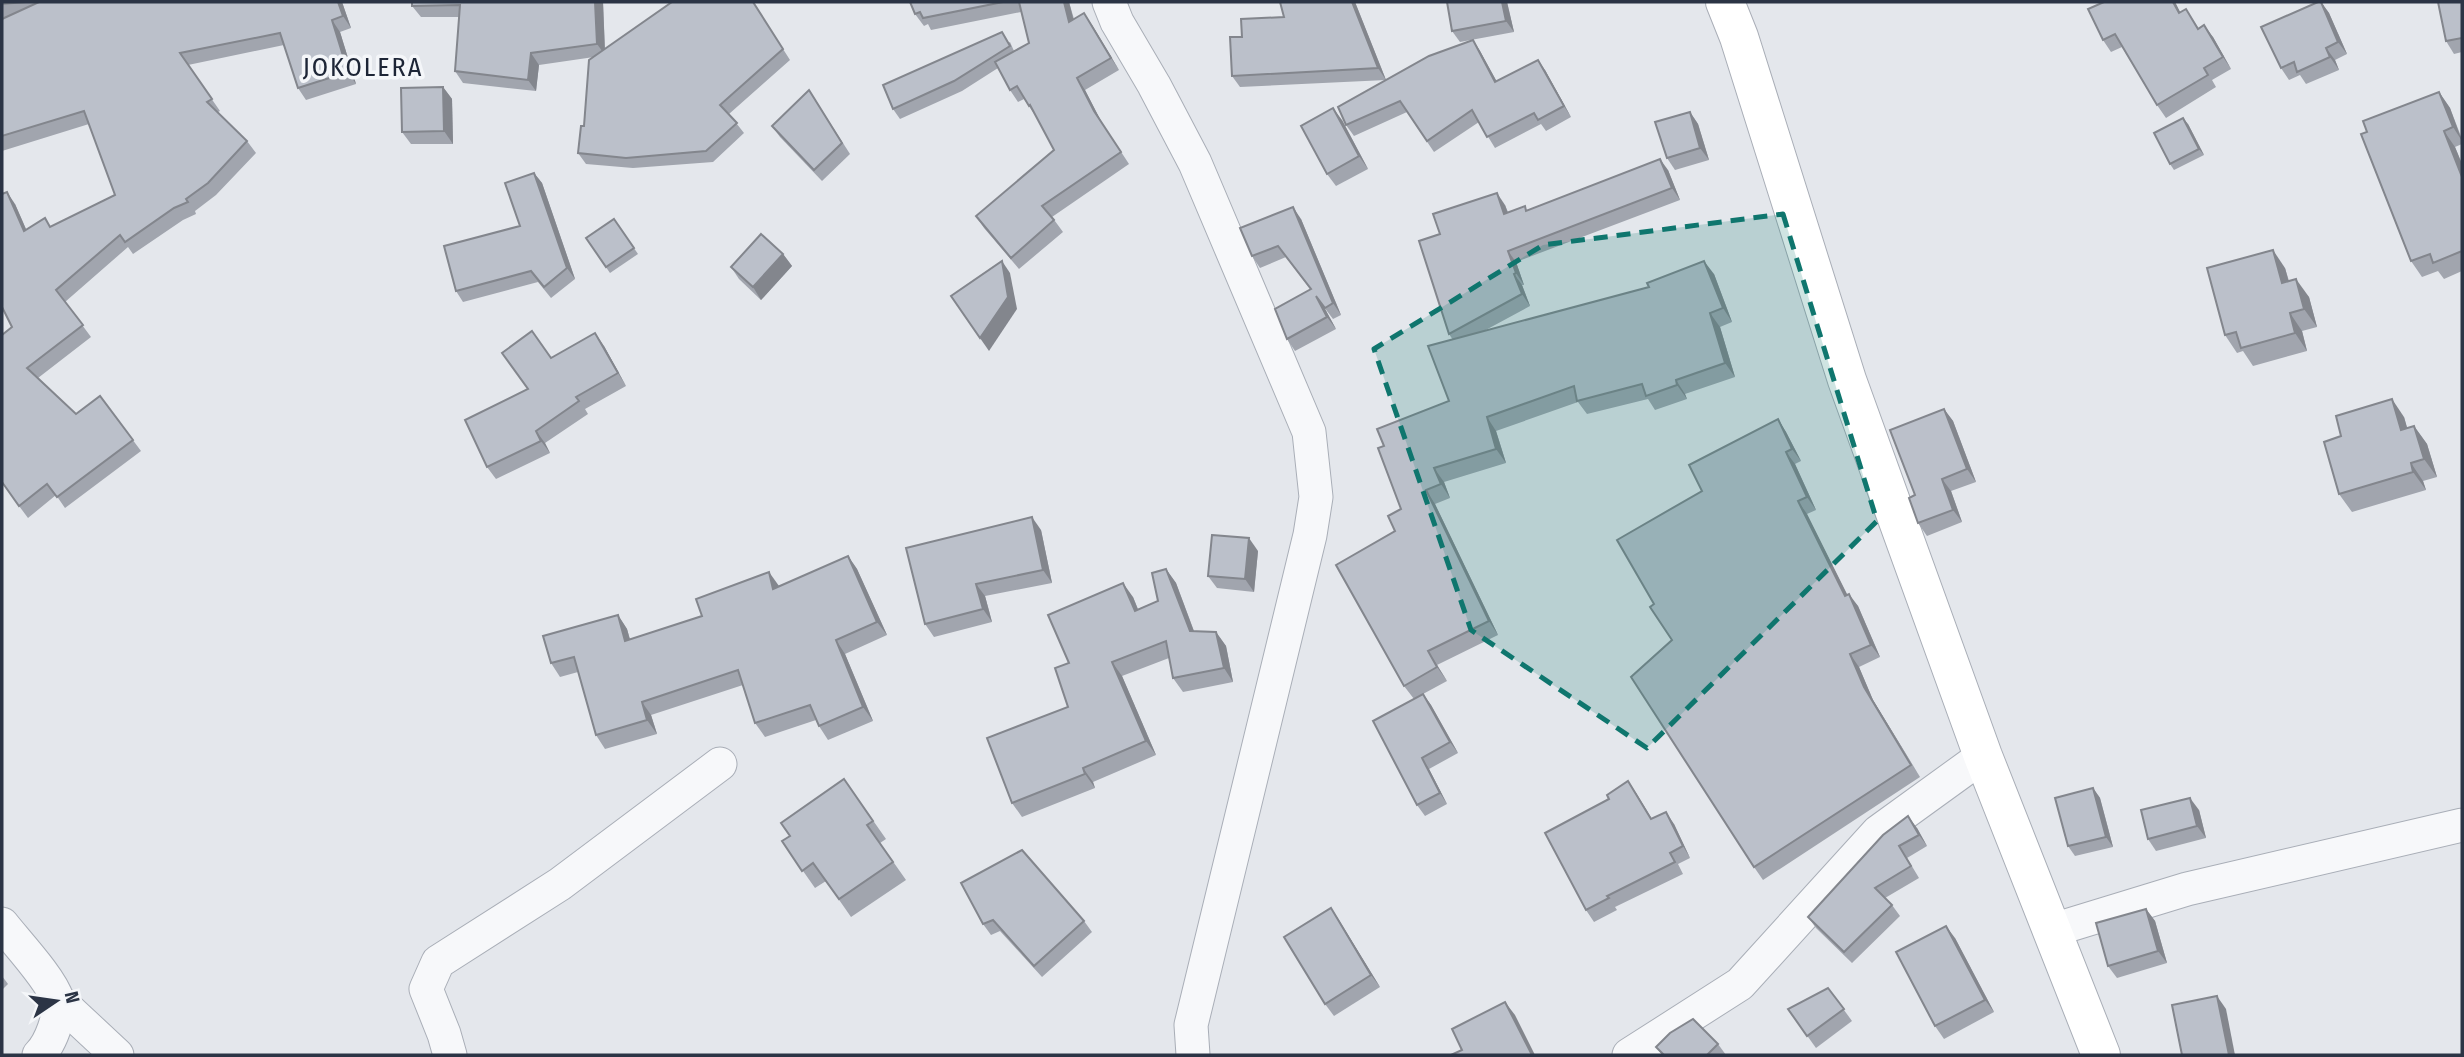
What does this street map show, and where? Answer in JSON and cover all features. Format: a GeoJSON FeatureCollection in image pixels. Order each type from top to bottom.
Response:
{"type":"FeatureCollection","features":[{"type":"Feature","properties":{"kind":"street"},"geometry":{"type":"LineString","coordinates":[[1109,2],[1117,22],[1195,163],[1309,432],[1316,497],[1307,549],[1191,1025],[1193,1055]]}},
{"type":"Feature","properties":{"kind":"street"},"geometry":{"type":"LineString","coordinates":[[1725,2],[1739,37],[1847,380],[1983,756],[2101,1055]]}},
{"type":"Feature","properties":{"kind":"street"},"geometry":{"type":"LineString","coordinates":[[1629,1055],[1740,984],[1878,832],[1983,756]]}},
{"type":"Feature","properties":{"kind":"street"},"geometry":{"type":"LineString","coordinates":[[450,1055],[426,989],[438,962],[560,884],[720,764]]}},
{"type":"Feature","properties":{"kind":"street"},"geometry":{"type":"LineString","coordinates":[[2053,930],[2187,889],[2462,825]]}},
{"type":"Feature","properties":{"kind":"street"},"geometry":{"type":"LineString","coordinates":[[2,924],[37,967],[58,1000],[117,1055]]}},
{"type":"Feature","properties":{"kind":"street"},"geometry":{"type":"LineString","coordinates":[[39,1055],[44,1051],[56,1019],[58,1000]]}},
{"type":"Feature","properties":{"kind":"highlighted area"},"geometry":{"type":"Polygon","coordinates":[[[1783,214],[1877,521],[1647,748],[1471,630],[1374,349],[1543,245],[1783,214]]]}},
{"type":"Feature","properties":{"kind":"building"},"geometry":{"type":"Polygon","coordinates":[[[39,2],[338,2],[343,16],[332,20],[348,72],[298,88],[280,33],[180,53],[212,99],[207,102],[247,141],[208,183],[186,199],[188,202],[174,208],[125,242],[120,235],[56,290],[83,325],[27,368],[76,414],[100,396],[133,440],[57,497],[47,484],[19,506],[2,482],[2,335],[12,327],[2,307],[2,194],[7,192],[24,231],[45,218],[50,227],[115,195],[84,111],[2,136],[2,19],[39,2]]]}},
{"type":"Feature","properties":{"kind":"building"},"geometry":{"type":"Polygon","coordinates":[[[412,2],[595,2],[597,44],[531,53],[528,80],[455,71],[460,5],[412,6],[412,2]]]}},
{"type":"Feature","properties":{"kind":"building"},"geometry":{"type":"Polygon","coordinates":[[[672,2],[753,2],[783,49],[720,105],[737,123],[706,151],[626,158],[578,153],[581,126],[584,126],[589,60],[672,2]]]}},
{"type":"Feature","properties":{"kind":"building"},"geometry":{"type":"Polygon","coordinates":[[[910,2],[1003,2],[923,18],[920,12],[915,14],[910,2]]]}},
{"type":"Feature","properties":{"kind":"building"},"geometry":{"type":"Polygon","coordinates":[[[1019,2],[1064,2],[1069,22],[1084,13],[1111,58],[1077,78],[1094,111],[1121,152],[1042,206],[1054,220],[1011,258],[976,216],[1054,150],[1030,105],[1017,86],[1010,90],[995,62],[1029,43],[1019,2]]]}},
{"type":"Feature","properties":{"kind":"building"},"geometry":{"type":"Polygon","coordinates":[[[1280,2],[1352,2],[1378,68],[1232,76],[1230,37],[1242,37],[1241,19],[1284,17],[1280,2]]]}},
{"type":"Feature","properties":{"kind":"building"},"geometry":{"type":"Polygon","coordinates":[[[1447,2],[1502,2],[1506,21],[1452,31],[1447,2]]]}},
{"type":"Feature","properties":{"kind":"building"},"geometry":{"type":"Polygon","coordinates":[[[2104,2],[2173,2],[2179,13],[2186,9],[2198,29],[2204,25],[2223,57],[2204,68],[2208,75],[2157,105],[2115,34],[2103,40],[2088,9],[2104,2]]]}},
{"type":"Feature","properties":{"kind":"building"},"geometry":{"type":"Polygon","coordinates":[[[2321,2],[2338,42],[2326,48],[2330,57],[2297,72],[2294,62],[2281,68],[2261,27],[2321,2]]]}},
{"type":"Feature","properties":{"kind":"building"},"geometry":{"type":"Polygon","coordinates":[[[2438,2],[2462,2],[2462,38],[2446,41],[2438,2]]]}},
{"type":"Feature","properties":{"kind":"building"},"geometry":{"type":"Polygon","coordinates":[[[1002,32],[1010,46],[954,81],[893,109],[883,85],[1002,32]]]}},
{"type":"Feature","properties":{"kind":"building"},"geometry":{"type":"Polygon","coordinates":[[[1473,40],[1495,82],[1538,60],[1564,106],[1538,120],[1534,113],[1487,137],[1472,110],[1427,141],[1400,101],[1346,125],[1338,107],[1429,56],[1473,40]]]}},
{"type":"Feature","properties":{"kind":"building"},"geometry":{"type":"Polygon","coordinates":[[[443,87],[444,131],[402,132],[401,88],[443,87]]]}},
{"type":"Feature","properties":{"kind":"building"},"geometry":{"type":"Polygon","coordinates":[[[809,90],[842,143],[814,170],[772,126],[809,90]]]}},
{"type":"Feature","properties":{"kind":"building"},"geometry":{"type":"Polygon","coordinates":[[[2439,92],[2453,127],[2444,131],[2462,177],[2462,251],[2433,263],[2430,254],[2411,261],[2361,134],[2367,132],[2363,121],[2439,92]]]}},
{"type":"Feature","properties":{"kind":"building"},"geometry":{"type":"Polygon","coordinates":[[[1333,108],[1359,156],[1327,174],[1301,126],[1333,108]]]}},
{"type":"Feature","properties":{"kind":"building"},"geometry":{"type":"Polygon","coordinates":[[[1690,112],[1700,148],[1667,158],[1655,122],[1690,112]]]}},
{"type":"Feature","properties":{"kind":"building"},"geometry":{"type":"Polygon","coordinates":[[[2183,118],[2199,149],[2170,164],[2154,133],[2183,118]]]}},
{"type":"Feature","properties":{"kind":"building"},"geometry":{"type":"Polygon","coordinates":[[[1660,159],[1672,188],[1508,251],[1522,294],[1449,334],[1419,241],[1440,234],[1433,214],[1497,193],[1504,214],[1525,206],[1526,211],[1660,159]]]}},
{"type":"Feature","properties":{"kind":"building"},"geometry":{"type":"Polygon","coordinates":[[[534,173],[567,268],[544,287],[531,271],[456,291],[444,246],[520,226],[505,183],[534,173]]]}},
{"type":"Feature","properties":{"kind":"building"},"geometry":{"type":"Polygon","coordinates":[[[1293,207],[1333,303],[1325,308],[1316,296],[1327,317],[1287,339],[1275,309],[1311,289],[1278,246],[1252,256],[1240,228],[1293,207]]]}},
{"type":"Feature","properties":{"kind":"building"},"geometry":{"type":"Polygon","coordinates":[[[614,219],[634,248],[606,267],[586,238],[614,219]]]}},
{"type":"Feature","properties":{"kind":"building"},"geometry":{"type":"Polygon","coordinates":[[[761,234],[783,254],[753,287],[731,267],[761,234]]]}},
{"type":"Feature","properties":{"kind":"building"},"geometry":{"type":"Polygon","coordinates":[[[2273,250],[2282,283],[2296,279],[2304,309],[2290,313],[2295,333],[2241,348],[2236,332],[2225,335],[2207,268],[2273,250]]]}},
{"type":"Feature","properties":{"kind":"building"},"geometry":{"type":"Polygon","coordinates":[[[1002,261],[1008,297],[980,338],[951,296],[1002,261]]]}},
{"type":"Feature","properties":{"kind":"building"},"geometry":{"type":"Polygon","coordinates":[[[1704,261],[1723,308],[1710,313],[1725,363],[1676,380],[1677,385],[1646,396],[1642,384],[1577,401],[1574,386],[1487,417],[1496,449],[1434,468],[1441,484],[1426,490],[1489,621],[1428,651],[1437,667],[1404,686],[1336,565],[1395,531],[1388,516],[1401,509],[1378,448],[1384,446],[1377,429],[1449,401],[1428,346],[1649,287],[1647,283],[1704,261]]]}},
{"type":"Feature","properties":{"kind":"building"},"geometry":{"type":"Polygon","coordinates":[[[532,331],[551,358],[595,333],[618,373],[576,397],[579,401],[536,431],[541,441],[487,467],[465,420],[528,389],[502,353],[532,331]]]}},
{"type":"Feature","properties":{"kind":"building"},"geometry":{"type":"Polygon","coordinates":[[[2392,399],[2401,430],[2414,426],[2424,459],[2411,463],[2413,472],[2339,494],[2324,442],[2341,436],[2336,416],[2392,399]]]}},
{"type":"Feature","properties":{"kind":"building"},"geometry":{"type":"Polygon","coordinates":[[[1944,409],[1967,469],[1942,479],[1953,510],[1918,523],[1909,498],[1915,495],[1890,430],[1944,409]]]}},
{"type":"Feature","properties":{"kind":"building"},"geometry":{"type":"Polygon","coordinates":[[[1778,419],[1792,449],[1786,452],[1807,497],[1798,501],[1845,596],[1849,594],[1871,645],[1850,654],[1864,687],[1911,765],[1754,867],[1631,677],[1672,640],[1650,607],[1654,604],[1617,540],[1702,491],[1689,465],[1778,419]]]}},
{"type":"Feature","properties":{"kind":"building"},"geometry":{"type":"Polygon","coordinates":[[[1032,517],[1043,570],[976,584],[983,609],[925,624],[906,548],[1032,517]]]}},
{"type":"Feature","properties":{"kind":"building"},"geometry":{"type":"Polygon","coordinates":[[[1212,535],[1249,538],[1245,579],[1208,576],[1212,535]]]}},
{"type":"Feature","properties":{"kind":"building"},"geometry":{"type":"Polygon","coordinates":[[[848,556],[877,622],[836,640],[863,707],[819,726],[810,705],[755,723],[738,670],[642,702],[647,720],[596,735],[574,657],[551,663],[543,636],[618,615],[625,641],[702,616],[696,599],[769,572],[773,589],[848,556]]]}},
{"type":"Feature","properties":{"kind":"building"},"geometry":{"type":"Polygon","coordinates":[[[1166,569],[1190,631],[1216,632],[1224,668],[1173,678],[1166,641],[1112,662],[1146,741],[1083,768],[1085,774],[1012,803],[987,738],[1068,707],[1055,668],[1069,663],[1048,615],[1123,583],[1135,611],[1158,601],[1152,573],[1166,569]]]}},
{"type":"Feature","properties":{"kind":"building"},"geometry":{"type":"Polygon","coordinates":[[[1423,694],[1450,742],[1422,758],[1440,793],[1417,805],[1373,721],[1423,694]]]}},
{"type":"Feature","properties":{"kind":"building"},"geometry":{"type":"Polygon","coordinates":[[[844,779],[873,821],[867,825],[893,862],[839,899],[813,863],[802,871],[782,841],[790,836],[781,823],[844,779]]]}},
{"type":"Feature","properties":{"kind":"building"},"geometry":{"type":"Polygon","coordinates":[[[1628,781],[1651,819],[1666,812],[1683,846],[1670,853],[1675,862],[1607,896],[1609,898],[1586,910],[1545,833],[1609,799],[1607,795],[1628,781]]]}},
{"type":"Feature","properties":{"kind":"building"},"geometry":{"type":"Polygon","coordinates":[[[2093,788],[2106,837],[2068,846],[2055,798],[2093,788]]]}},
{"type":"Feature","properties":{"kind":"building"},"geometry":{"type":"Polygon","coordinates":[[[2190,798],[2197,826],[2148,839],[2141,810],[2190,798]]]}},
{"type":"Feature","properties":{"kind":"building"},"geometry":{"type":"Polygon","coordinates":[[[1908,816],[1919,835],[1899,846],[1911,866],[1875,888],[1892,905],[1844,952],[1808,917],[1883,835],[1908,816]]]}},
{"type":"Feature","properties":{"kind":"building"},"geometry":{"type":"Polygon","coordinates":[[[1022,850],[1084,921],[1034,966],[993,920],[983,924],[961,883],[1022,850]]]}},
{"type":"Feature","properties":{"kind":"building"},"geometry":{"type":"Polygon","coordinates":[[[1331,908],[1371,975],[1325,1004],[1284,937],[1331,908]]]}},
{"type":"Feature","properties":{"kind":"building"},"geometry":{"type":"Polygon","coordinates":[[[2146,909],[2158,951],[2108,966],[2096,923],[2146,909]]]}},
{"type":"Feature","properties":{"kind":"building"},"geometry":{"type":"Polygon","coordinates":[[[1946,926],[1985,1000],[1935,1026],[1896,952],[1946,926]]]}},
{"type":"Feature","properties":{"kind":"building"},"geometry":{"type":"Polygon","coordinates":[[[1828,988],[1844,1009],[1807,1036],[1788,1009],[1828,988]]]}},
{"type":"Feature","properties":{"kind":"building"},"geometry":{"type":"Polygon","coordinates":[[[2217,996],[2229,1055],[2182,1055],[2172,1005],[2217,996]]]}},
{"type":"Feature","properties":{"kind":"building"},"geometry":{"type":"Polygon","coordinates":[[[1505,1002],[1532,1055],[1451,1055],[1462,1050],[1452,1029],[1505,1002]]]}},
{"type":"Feature","properties":{"kind":"building"},"geometry":{"type":"Polygon","coordinates":[[[1693,1019],[1718,1044],[1707,1055],[1664,1055],[1656,1047],[1670,1033],[1693,1019]]]}},
{"type":"Feature","properties":{"kind":"district","name":"JOKOLERA"},"geometry":{"type":"Point","coordinates":[363,67]}}]}
